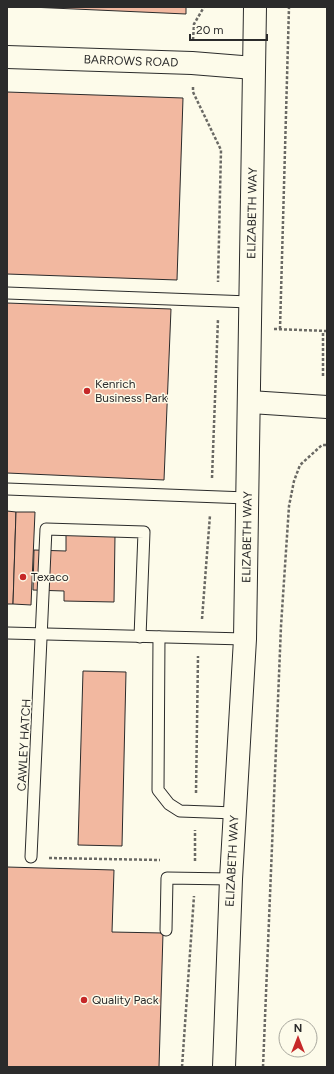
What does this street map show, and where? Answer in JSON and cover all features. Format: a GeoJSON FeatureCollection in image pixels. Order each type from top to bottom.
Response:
{"type":"FeatureCollection","features":[{"type":"Feature","properties":{"kind":"main road","name":"ELIZABETH WAY"},"geometry":{"type":"LineString","coordinates":[[224,1067],[230,879],[245,639],[255,7]]}},
{"type":"Feature","properties":{"kind":"main road","name":"BARROWS ROAD"},"geometry":{"type":"LineString","coordinates":[[7,57],[192,63],[254,68]]}},
{"type":"Feature","properties":{"kind":"main road"},"geometry":{"type":"LineString","coordinates":[[249,402],[327,407]]}},
{"type":"Feature","properties":{"kind":"lane"},"geometry":{"type":"LineString","coordinates":[[7,293],[250,302]]}},
{"type":"Feature","properties":{"kind":"lane"},"geometry":{"type":"LineString","coordinates":[[7,488],[247,498]]}},
{"type":"Feature","properties":{"kind":"lane","name":"CAWLEY HATCH"},"geometry":{"type":"LineString","coordinates":[[31,857],[46,529],[144,532],[140,637]]}},
{"type":"Feature","properties":{"kind":"lane"},"geometry":{"type":"LineString","coordinates":[[7,633],[245,639]]}},
{"type":"Feature","properties":{"kind":"lane"},"geometry":{"type":"LineString","coordinates":[[160,637],[158,790],[169,804],[180,811],[235,812]]}},
{"type":"Feature","properties":{"kind":"lane"},"geometry":{"type":"LineString","coordinates":[[166,930],[167,878],[230,879]]}},
{"type":"Feature","properties":{"kind":"path"},"geometry":{"type":"LineString","coordinates":[[182,1067],[195,878],[200,638],[209,546],[218,301],[221,150],[193,92],[192,63],[194,24],[204,7]]}},
{"type":"Feature","properties":{"kind":"path"},"geometry":{"type":"LineString","coordinates":[[289,7],[280,329],[327,331]]}},
{"type":"Feature","properties":{"kind":"path"},"geometry":{"type":"LineString","coordinates":[[323,331],[323,376]]}},
{"type":"Feature","properties":{"kind":"path"},"geometry":{"type":"LineString","coordinates":[[263,1067],[281,626],[289,506],[294,481],[300,465],[322,445],[327,445]]}},
{"type":"Feature","properties":{"kind":"path"},"geometry":{"type":"LineString","coordinates":[[31,857],[164,860]]}},
{"type":"Feature","properties":{"kind":"path"},"geometry":{"type":"LineString","coordinates":[[187,860],[195,861]]}},
{"type":"Feature","properties":{"kind":"building"},"geometry":{"type":"Polygon","coordinates":[[[30,7],[186,7],[186,14],[30,7]]]}},
{"type":"Feature","properties":{"kind":"building"},"geometry":{"type":"Polygon","coordinates":[[[7,92],[183,98],[177,280],[7,274],[7,92]]]}},
{"type":"Feature","properties":{"kind":"building","name":"Kenrich Business Park"},"geometry":{"type":"Polygon","coordinates":[[[7,303],[171,309],[164,480],[7,473],[7,303]]]}},
{"type":"Feature","properties":{"kind":"building"},"geometry":{"type":"Polygon","coordinates":[[[7,511],[16,512],[13,604],[7,604],[7,511]]]}},
{"type":"Feature","properties":{"kind":"building","name":"Texaco"},"geometry":{"type":"Polygon","coordinates":[[[16,512],[35,512],[31,605],[13,604],[16,512]]]}},
{"type":"Feature","properties":{"kind":"building","name":"Texaco"},"geometry":{"type":"Polygon","coordinates":[[[66,535],[115,536],[114,602],[64,601],[64,591],[33,590],[34,550],[66,551],[66,535]]]}},
{"type":"Feature","properties":{"kind":"building"},"geometry":{"type":"Polygon","coordinates":[[[83,671],[126,672],[122,846],[78,845],[83,671]]]}},
{"type":"Feature","properties":{"kind":"building","name":"Quality Pack"},"geometry":{"type":"Polygon","coordinates":[[[7,867],[114,870],[112,932],[163,933],[159,1067],[7,1067],[7,867]]]}},
{"type":"Feature","properties":{"kind":"place","name":"Kenrich Business Park"},"geometry":{"type":"Point","coordinates":[87,391]}},
{"type":"Feature","properties":{"kind":"place","name":"Texaco"},"geometry":{"type":"Point","coordinates":[23,577]}},
{"type":"Feature","properties":{"kind":"place","name":"Quality Pack"},"geometry":{"type":"Point","coordinates":[84,1000]}}]}
